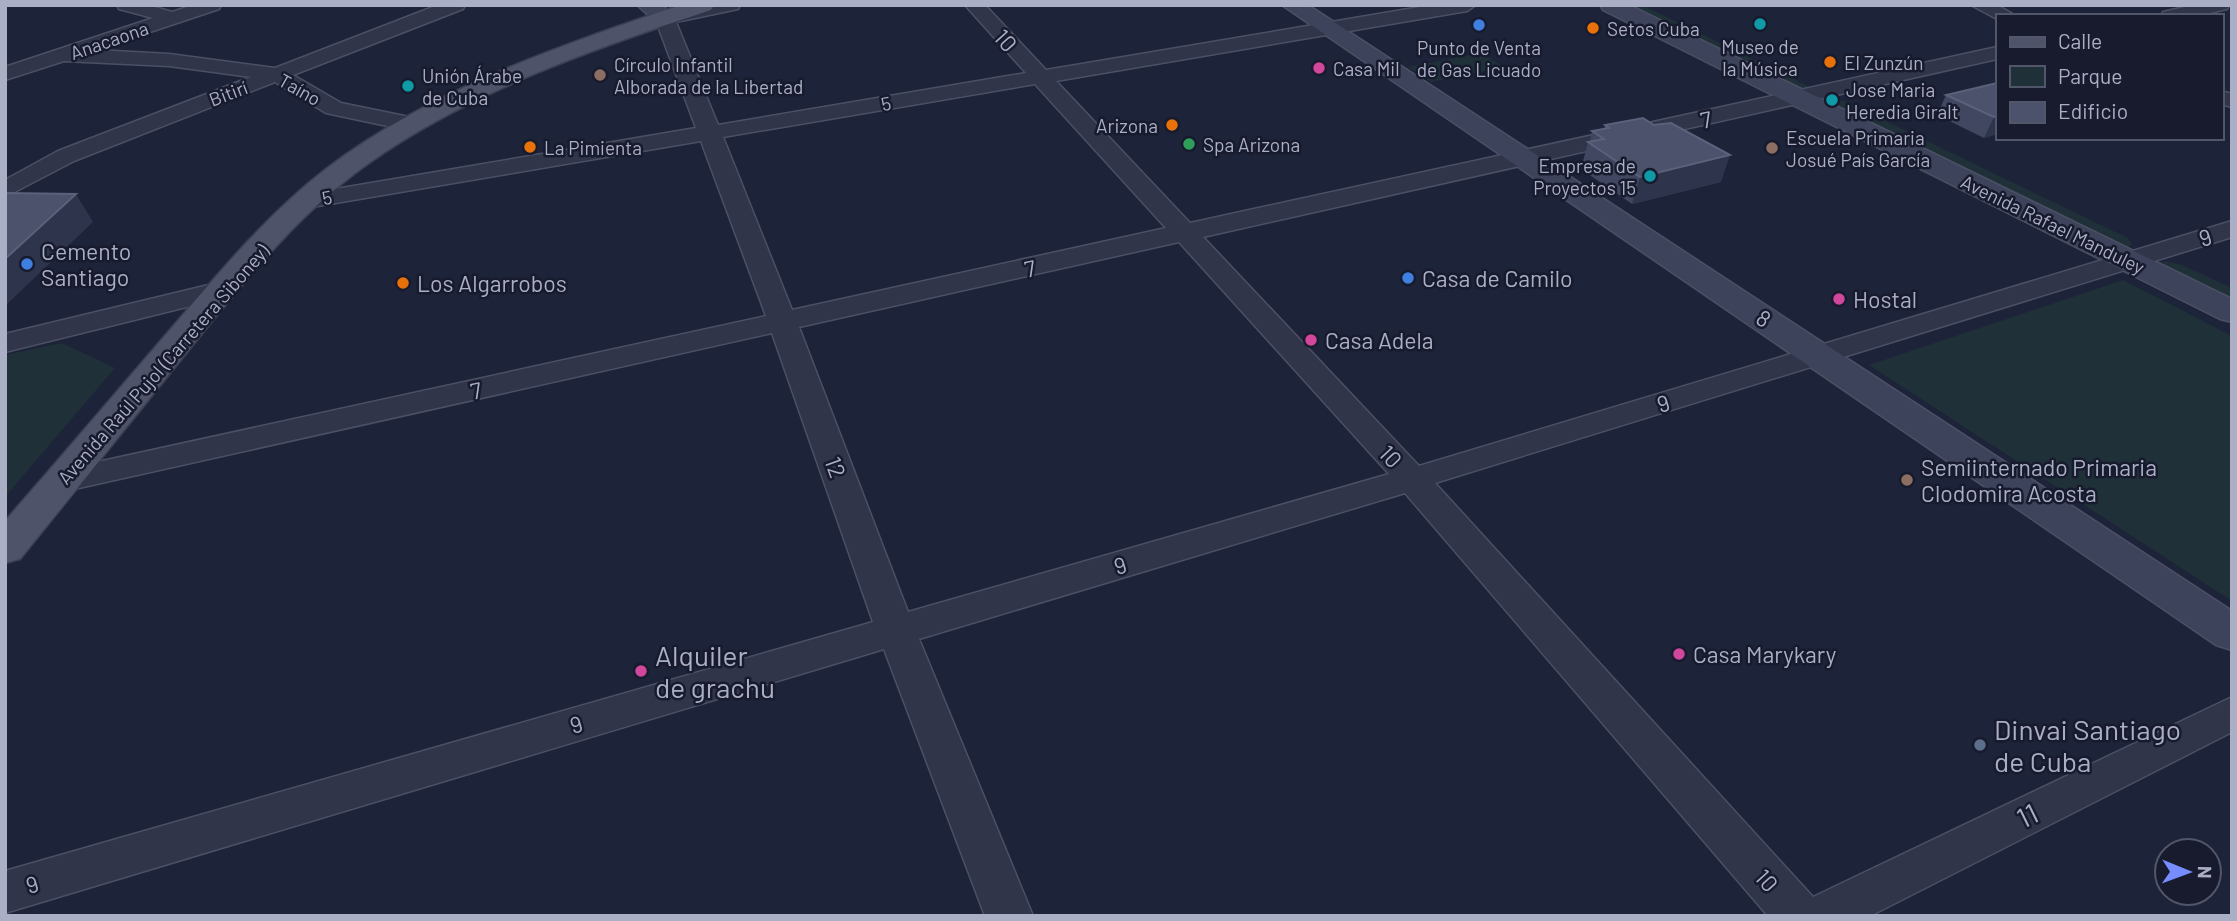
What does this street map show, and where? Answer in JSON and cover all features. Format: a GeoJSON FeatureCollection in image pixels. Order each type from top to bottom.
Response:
{"type":"FeatureCollection","features":[{"type":"Feature","properties":{"kind":"main road","name":"Avenida Raúl Pujol (Carretera Siboney)"},"geometry":{"type":"LineString","coordinates":[[5,549],[221,290],[306,201],[358,159],[411,124],[656,12],[703,5]]}},
{"type":"Feature","properties":{"kind":"main road","name":"8"},"geometry":{"type":"LineString","coordinates":[[1293,5],[2232,633]]}},
{"type":"Feature","properties":{"kind":"main road","name":"Avenida Rafael Manduley"},"geometry":{"type":"LineString","coordinates":[[1611,5],[2232,312]]}},
{"type":"Feature","properties":{"kind":"main road","name":"Avenida Rafael Manduley"},"geometry":{"type":"LineString","coordinates":[[1654,5],[1838,91],[2197,266]]}},
{"type":"Feature","properties":{"kind":"street"},"geometry":{"type":"LineString","coordinates":[[126,5],[173,18]]}},
{"type":"Feature","properties":{"kind":"street","name":"Anacaona"},"geometry":{"type":"LineString","coordinates":[[5,74],[212,5]]}},
{"type":"Feature","properties":{"kind":"street","name":"Bitirí"},"geometry":{"type":"LineString","coordinates":[[5,190],[66,156],[456,5]]}},
{"type":"Feature","properties":{"kind":"street"},"geometry":{"type":"LineString","coordinates":[[656,12],[731,5]]}},
{"type":"Feature","properties":{"kind":"street","name":"10"},"geometry":{"type":"LineString","coordinates":[[974,5],[1412,479],[1799,916]]}},
{"type":"Feature","properties":{"kind":"street","name":"5"},"geometry":{"type":"LineString","coordinates":[[306,201],[1466,5]]}},
{"type":"Feature","properties":{"kind":"street"},"geometry":{"type":"LineString","coordinates":[[1980,5],[2002,14]]}},
{"type":"Feature","properties":{"kind":"street"},"geometry":{"type":"LineString","coordinates":[[2179,14],[2220,5]]}},
{"type":"Feature","properties":{"kind":"street","name":"12"},"geometry":{"type":"LineString","coordinates":[[656,12],[709,133],[783,323],[896,631],[1009,916]]}},
{"type":"Feature","properties":{"kind":"street","name":"7"},"geometry":{"type":"LineString","coordinates":[[61,481],[1838,91],[1996,53]]}},
{"type":"Feature","properties":{"kind":"street","name":"Taíno"},"geometry":{"type":"LineString","coordinates":[[63,55],[169,60],[276,75],[334,108],[411,124]]}},
{"type":"Feature","properties":{"kind":"street","name":"9"},"geometry":{"type":"LineString","coordinates":[[5,892],[1412,479],[2232,229]]}},
{"type":"Feature","properties":{"kind":"street"},"geometry":{"type":"LineString","coordinates":[[5,344],[221,290]]}},
{"type":"Feature","properties":{"kind":"street","name":"11"},"geometry":{"type":"LineString","coordinates":[[1822,916],[2232,713]]}},
{"type":"Feature","properties":{"kind":"green space"},"geometry":{"type":"Polygon","coordinates":[[[1623,5],[1642,5],[1810,87],[1803,90],[1623,5]]]}},
{"type":"Feature","properties":{"kind":"green space"},"geometry":{"type":"Polygon","coordinates":[[[1480,53],[1505,67],[1431,82],[1408,67],[1480,53]]]}},
{"type":"Feature","properties":{"kind":"green space"},"geometry":{"type":"Polygon","coordinates":[[[1823,100],[1844,101],[2128,238],[2132,245],[2126,248],[1823,100]]]}},
{"type":"Feature","properties":{"kind":"green space"},"geometry":{"type":"Polygon","coordinates":[[[2165,261],[2182,265],[2232,288],[2232,305],[2155,264],[2165,261]]]}},
{"type":"Feature","properties":{"kind":"green space"},"geometry":{"type":"Polygon","coordinates":[[[2123,280],[2232,336],[2232,601],[1869,365],[2123,280]]]}},
{"type":"Feature","properties":{"kind":"green space"},"geometry":{"type":"Polygon","coordinates":[[[62,343],[115,368],[5,497],[5,355],[62,343]]]}},
{"type":"Feature","properties":{"kind":"building"},"geometry":{"type":"Polygon","coordinates":[[[1996,83],[1996,116],[1994,117],[1946,95],[1996,83]]]}},
{"type":"Feature","properties":{"kind":"building"},"geometry":{"type":"Polygon","coordinates":[[[1643,118],[1654,125],[1671,123],[1730,155],[1640,177],[1588,142],[1604,139],[1592,131],[1609,128],[1605,125],[1643,118]]]}},
{"type":"Feature","properties":{"kind":"building"},"geometry":{"type":"Polygon","coordinates":[[[5,193],[76,194],[5,259],[5,193]]]}},
{"type":"Feature","properties":{"kind":"place","name":"Museo de la Música"},"geometry":{"type":"Point","coordinates":[1760,24]}},
{"type":"Feature","properties":{"kind":"place","name":"Punto de Venta de Gas Licuado"},"geometry":{"type":"Point","coordinates":[1479,25]}},
{"type":"Feature","properties":{"kind":"place","name":"Setos Cuba"},"geometry":{"type":"Point","coordinates":[1593,28]}},
{"type":"Feature","properties":{"kind":"place","name":"El Zunzún"},"geometry":{"type":"Point","coordinates":[1830,62]}},
{"type":"Feature","properties":{"kind":"place","name":"Casa Mil"},"geometry":{"type":"Point","coordinates":[1319,68]}},
{"type":"Feature","properties":{"kind":"place","name":"Círculo Infantil Alborada de la Libertad"},"geometry":{"type":"Point","coordinates":[600,75]}},
{"type":"Feature","properties":{"kind":"place","name":"Unión Árabe de Cuba"},"geometry":{"type":"Point","coordinates":[408,86]}},
{"type":"Feature","properties":{"kind":"place","name":"Jose Maria Heredia Giralt"},"geometry":{"type":"Point","coordinates":[1832,100]}},
{"type":"Feature","properties":{"kind":"place","name":"Arizona"},"geometry":{"type":"Point","coordinates":[1172,125]}},
{"type":"Feature","properties":{"kind":"place","name":"Spa Arizona"},"geometry":{"type":"Point","coordinates":[1189,144]}},
{"type":"Feature","properties":{"kind":"place","name":"La Pimienta"},"geometry":{"type":"Point","coordinates":[530,147]}},
{"type":"Feature","properties":{"kind":"place","name":"Escuela Primaria Josué País García"},"geometry":{"type":"Point","coordinates":[1772,148]}},
{"type":"Feature","properties":{"kind":"place","name":"Empresa de Proyectos 15"},"geometry":{"type":"Point","coordinates":[1650,176]}},
{"type":"Feature","properties":{"kind":"place","name":"Cemento Santiago"},"geometry":{"type":"Point","coordinates":[27,264]}},
{"type":"Feature","properties":{"kind":"place","name":"Casa de Camilo"},"geometry":{"type":"Point","coordinates":[1408,278]}},
{"type":"Feature","properties":{"kind":"place","name":"Los Algarrobos"},"geometry":{"type":"Point","coordinates":[403,283]}},
{"type":"Feature","properties":{"kind":"place","name":"Hostal"},"geometry":{"type":"Point","coordinates":[1839,299]}},
{"type":"Feature","properties":{"kind":"place","name":"Casa Adela"},"geometry":{"type":"Point","coordinates":[1311,340]}},
{"type":"Feature","properties":{"kind":"place","name":"Semiinternado Primaria Clodomira Acosta"},"geometry":{"type":"Point","coordinates":[1907,480]}},
{"type":"Feature","properties":{"kind":"place","name":"Casa Marykary"},"geometry":{"type":"Point","coordinates":[1679,654]}},
{"type":"Feature","properties":{"kind":"place","name":"Alquiler de grachu"},"geometry":{"type":"Point","coordinates":[641,671]}},
{"type":"Feature","properties":{"kind":"place","name":"Dinvai Santiago de Cuba"},"geometry":{"type":"Point","coordinates":[1980,745]}}]}
